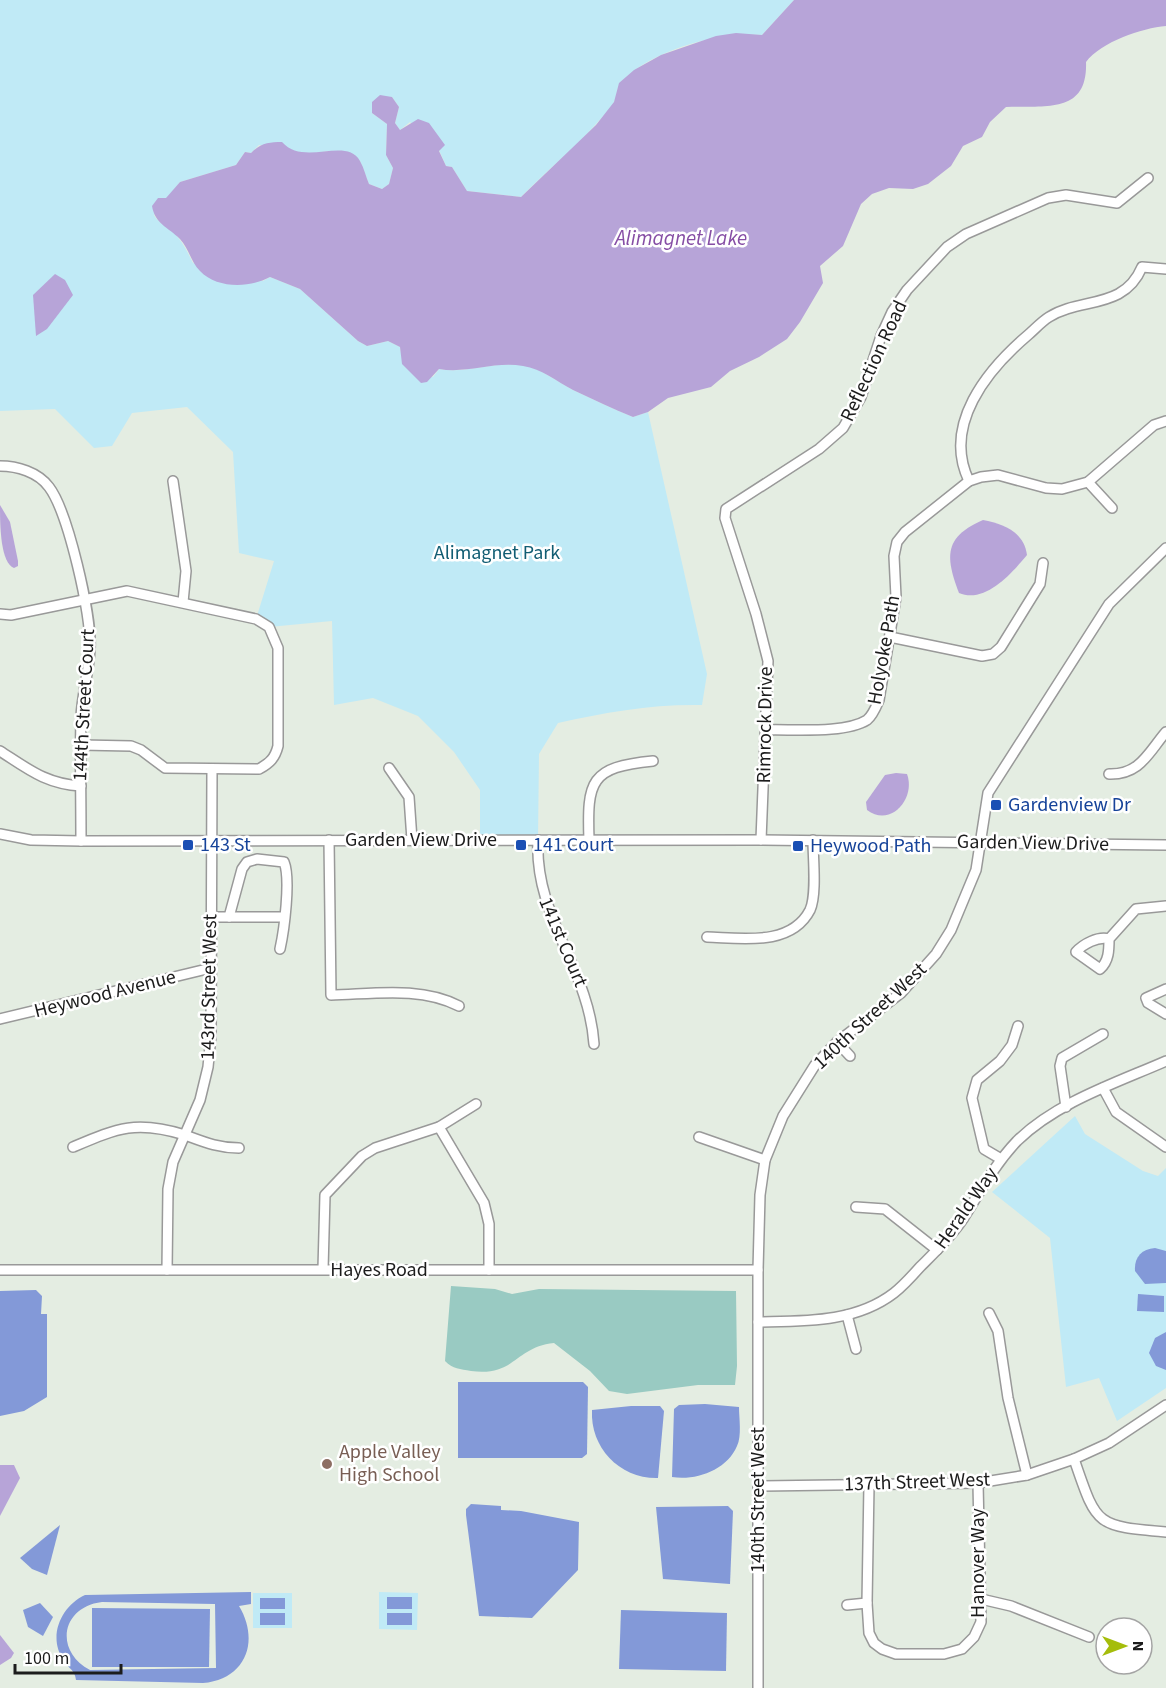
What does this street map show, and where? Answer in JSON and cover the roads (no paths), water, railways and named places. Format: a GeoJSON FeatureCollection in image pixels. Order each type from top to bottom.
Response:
{"type":"FeatureCollection","features":[{"type":"Feature","properties":{"kind":"street","name":"Reflection Road"},"geometry":{"type":"LineString","coordinates":[[726,508],[819,449],[843,428],[861,397],[881,336],[892,312],[907,290],[947,247],[966,234],[1048,198],[1066,195],[1117,204],[1148,178]]}},
{"type":"Feature","properties":{"kind":"street"},"geometry":{"type":"LineString","coordinates":[[969,481],[961,455],[965,417],[976,391],[1002,357],[1049,317],[1099,303],[1121,292],[1136,282],[1142,267],[1166,269]]}},
{"type":"Feature","properties":{"kind":"street"},"geometry":{"type":"LineString","coordinates":[[1112,508],[1088,483],[1154,425],[1166,421]]}},
{"type":"Feature","properties":{"kind":"street","name":"144th Street Court"},"geometry":{"type":"LineString","coordinates":[[0,465],[31,472],[48,485],[62,510],[84,599],[89,624],[90,648],[81,709],[81,841]]}},
{"type":"Feature","properties":{"kind":"street","name":"Holyoke Path"},"geometry":{"type":"LineString","coordinates":[[766,730],[848,727],[867,719],[879,700],[890,637],[896,597],[894,556],[897,542],[905,532],[969,481],[998,475],[1046,488],[1062,489],[1088,483]]}},
{"type":"Feature","properties":{"kind":"street"},"geometry":{"type":"LineString","coordinates":[[173,481],[186,571],[183,602]]}},
{"type":"Feature","properties":{"kind":"street","name":"Rimrock Drive"},"geometry":{"type":"LineString","coordinates":[[726,508],[725,518],[756,614],[768,661],[761,840]]}},
{"type":"Feature","properties":{"kind":"street","name":"140th Street West"},"geometry":{"type":"LineString","coordinates":[[758,1688],[758,1270],[759,1195],[765,1160],[797,1090],[837,1042],[901,993],[936,954],[951,930],[976,870],[988,793],[1109,604],[1166,548]]}},
{"type":"Feature","properties":{"kind":"street"},"geometry":{"type":"LineString","coordinates":[[890,637],[982,656],[993,654],[1001,647],[1040,584],[1043,563]]}},
{"type":"Feature","properties":{"kind":"street"},"geometry":{"type":"LineString","coordinates":[[0,614],[10,615],[127,591],[256,619],[269,627],[278,648],[278,746],[276,756],[268,764],[259,769],[165,768],[141,750],[131,746],[81,745]]}},
{"type":"Feature","properties":{"kind":"street"},"geometry":{"type":"LineString","coordinates":[[1109,774],[1124,774],[1135,768],[1166,732]]}},
{"type":"Feature","properties":{"kind":"street"},"geometry":{"type":"LineString","coordinates":[[0,751],[46,780],[60,785],[81,786]]}},
{"type":"Feature","properties":{"kind":"street"},"geometry":{"type":"LineString","coordinates":[[589,840],[588,815],[594,781],[604,772],[628,763],[652,760]]}},
{"type":"Feature","properties":{"kind":"street"},"geometry":{"type":"LineString","coordinates":[[389,768],[410,797],[412,840]]}},
{"type":"Feature","properties":{"kind":"street","name":"143rd Street West"},"geometry":{"type":"LineString","coordinates":[[166,1270],[168,1189],[173,1162],[200,1100],[208,1067],[211,1036],[212,769]]}},
{"type":"Feature","properties":{"kind":"street","name":"Garden View Drive"},"geometry":{"type":"LineString","coordinates":[[0,834],[31,840],[81,841],[813,840],[1166,845]]}},
{"type":"Feature","properties":{"kind":"street"},"geometry":{"type":"LineString","coordinates":[[329,840],[331,994],[426,994],[443,998],[459,1006]]}},
{"type":"Feature","properties":{"kind":"street","name":"141st Court"},"geometry":{"type":"LineString","coordinates":[[538,840],[538,872],[542,894],[586,998],[592,1021],[594,1044]]}},
{"type":"Feature","properties":{"kind":"street"},"geometry":{"type":"LineString","coordinates":[[707,937],[771,939],[799,924],[810,910],[813,898],[813,840]]}},
{"type":"Feature","properties":{"kind":"street"},"geometry":{"type":"LineString","coordinates":[[229,916],[242,869],[247,862],[257,859],[284,862],[287,870],[283,917],[285,928],[280,949]]}},
{"type":"Feature","properties":{"kind":"street"},"geometry":{"type":"LineString","coordinates":[[1108,939],[1136,909],[1166,906]]}},
{"type":"Feature","properties":{"kind":"street"},"geometry":{"type":"LineString","coordinates":[[211,917],[283,917]]}},
{"type":"Feature","properties":{"kind":"street","name":"Heywood Avenue"},"geometry":{"type":"LineString","coordinates":[[0,1019],[211,968]]}},
{"type":"Feature","properties":{"kind":"street"},"geometry":{"type":"LineString","coordinates":[[1166,989],[1146,998],[1148,1003],[1166,1014]]}},
{"type":"Feature","properties":{"kind":"street"},"geometry":{"type":"LineString","coordinates":[[1000,1159],[984,1149],[972,1098],[977,1080],[1000,1062],[1012,1045],[1018,1026]]}},
{"type":"Feature","properties":{"kind":"street"},"geometry":{"type":"LineString","coordinates":[[1066,1107],[1060,1066],[1062,1058],[1103,1034]]}},
{"type":"Feature","properties":{"kind":"street"},"geometry":{"type":"LineString","coordinates":[[837,1042],[850,1056]]}},
{"type":"Feature","properties":{"kind":"street","name":"Herald Way"},"geometry":{"type":"LineString","coordinates":[[758,1322],[820,1320],[847,1315],[870,1307],[894,1293],[961,1222],[1000,1159],[1040,1122],[1103,1089],[1166,1061]]}},
{"type":"Feature","properties":{"kind":"street"},"geometry":{"type":"LineString","coordinates":[[1103,1089],[1116,1112],[1166,1147]]}},
{"type":"Feature","properties":{"kind":"street"},"geometry":{"type":"LineString","coordinates":[[323,1269],[325,1195],[362,1156],[375,1148],[439,1126],[476,1104]]}},
{"type":"Feature","properties":{"kind":"street"},"geometry":{"type":"LineString","coordinates":[[73,1147],[128,1126],[145,1126],[185,1135],[218,1148],[239,1148]]}},
{"type":"Feature","properties":{"kind":"street"},"geometry":{"type":"LineString","coordinates":[[439,1126],[478,1187],[484,1203],[489,1224],[489,1270]]}},
{"type":"Feature","properties":{"kind":"street"},"geometry":{"type":"LineString","coordinates":[[699,1137],[765,1160]]}},
{"type":"Feature","properties":{"kind":"street"},"geometry":{"type":"LineString","coordinates":[[856,1207],[885,1209],[937,1250]]}},
{"type":"Feature","properties":{"kind":"street","name":"Hayes Road"},"geometry":{"type":"LineString","coordinates":[[0,1270],[758,1270]]}},
{"type":"Feature","properties":{"kind":"street"},"geometry":{"type":"LineString","coordinates":[[989,1313],[998,1332],[1008,1398],[1028,1475]]}},
{"type":"Feature","properties":{"kind":"street"},"geometry":{"type":"LineString","coordinates":[[847,1315],[856,1349]]}},
{"type":"Feature","properties":{"kind":"street","name":"137th Street West"},"geometry":{"type":"LineString","coordinates":[[758,1486],[978,1483],[1028,1475],[1074,1459],[1119,1437],[1166,1405]]}},
{"type":"Feature","properties":{"kind":"street"},"geometry":{"type":"LineString","coordinates":[[1074,1459],[1091,1508],[1098,1518],[1120,1528],[1166,1532]]}},
{"type":"Feature","properties":{"kind":"street","name":"Hanover Way"},"geometry":{"type":"LineString","coordinates":[[869,1485],[867,1603],[869,1633],[882,1649],[896,1654],[944,1654],[962,1649],[974,1637],[981,1622],[978,1483]]}},
{"type":"Feature","properties":{"kind":"street"},"geometry":{"type":"LineString","coordinates":[[981,1599],[1011,1606],[1089,1637]]}},
{"type":"Feature","properties":{"kind":"street"},"geometry":{"type":"LineString","coordinates":[[847,1605],[867,1603]]}},
{"type":"Feature","properties":{"kind":"water","name":"Alimagnet Lake"},"geometry":{"type":"Polygon","coordinates":[[[794,0],[1166,0],[1166,26],[1123,37],[1101,48],[1086,62],[1085,79],[1080,91],[1072,99],[1049,106],[1006,107],[990,122],[982,137],[963,146],[951,166],[928,184],[913,189],[889,188],[872,194],[861,204],[843,246],[820,266],[823,283],[787,339],[759,357],[730,371],[711,387],[668,398],[648,412],[633,417],[573,390],[543,373],[523,366],[439,369],[427,382],[421,383],[402,364],[400,347],[388,341],[367,346],[358,341],[300,289],[270,277],[244,285],[234,285],[224,284],[207,277],[197,267],[180,239],[159,221],[152,206],[158,198],[166,198],[180,182],[236,165],[245,152],[251,153],[262,145],[273,142],[282,142],[291,149],[302,152],[345,151],[354,154],[360,161],[369,184],[382,189],[389,184],[393,168],[386,155],[387,124],[372,113],[372,102],[380,95],[392,97],[399,107],[395,123],[400,130],[418,119],[429,123],[445,145],[439,151],[446,166],[452,167],[467,191],[521,197],[596,125],[614,102],[619,83],[634,70],[661,55],[716,36],[736,33],[762,35],[794,0]]]}},
{"type":"Feature","properties":{"kind":"water"},"geometry":{"type":"Polygon","coordinates":[[[55,274],[65,280],[73,295],[47,329],[36,336],[33,295],[55,274]]]}},
{"type":"Feature","properties":{"kind":"water"},"geometry":{"type":"Polygon","coordinates":[[[0,505],[10,522],[18,561],[18,566],[14,568],[9,565],[3,551],[0,505]]]}},
{"type":"Feature","properties":{"kind":"water"},"geometry":{"type":"Polygon","coordinates":[[[983,520],[1012,530],[1022,540],[1027,555],[1006,578],[988,591],[969,595],[959,593],[951,568],[951,549],[961,533],[983,520]]]}},
{"type":"Feature","properties":{"kind":"water"},"geometry":{"type":"Polygon","coordinates":[[[907,774],[909,783],[905,801],[893,813],[885,815],[876,815],[867,810],[866,802],[885,775],[907,774]]]}},
{"type":"Feature","properties":{"kind":"water"},"geometry":{"type":"Polygon","coordinates":[[[0,1465],[14,1465],[20,1478],[0,1516],[0,1465]]]}},
{"type":"Feature","properties":{"kind":"water"},"geometry":{"type":"Polygon","coordinates":[[[0,1635],[14,1653],[11,1658],[0,1665],[0,1635]]]}},
{"type":"Feature","properties":{"kind":"place","name":"Gardenview Dr"},"geometry":{"type":"Point","coordinates":[996,805]}},
{"type":"Feature","properties":{"kind":"place","name":"143 St"},"geometry":{"type":"Point","coordinates":[188,845]}},
{"type":"Feature","properties":{"kind":"place","name":"141 Court"},"geometry":{"type":"Point","coordinates":[521,845]}},
{"type":"Feature","properties":{"kind":"place","name":"Heywood Path"},"geometry":{"type":"Point","coordinates":[798,846]}},
{"type":"Feature","properties":{"kind":"place","name":"Apple Valley High School"},"geometry":{"type":"Point","coordinates":[327,1464]}},
{"type":"Feature","properties":{"kind":"park label","name":"Alimagnet Park"},"geometry":{"type":"Point","coordinates":[497,553]}}]}
